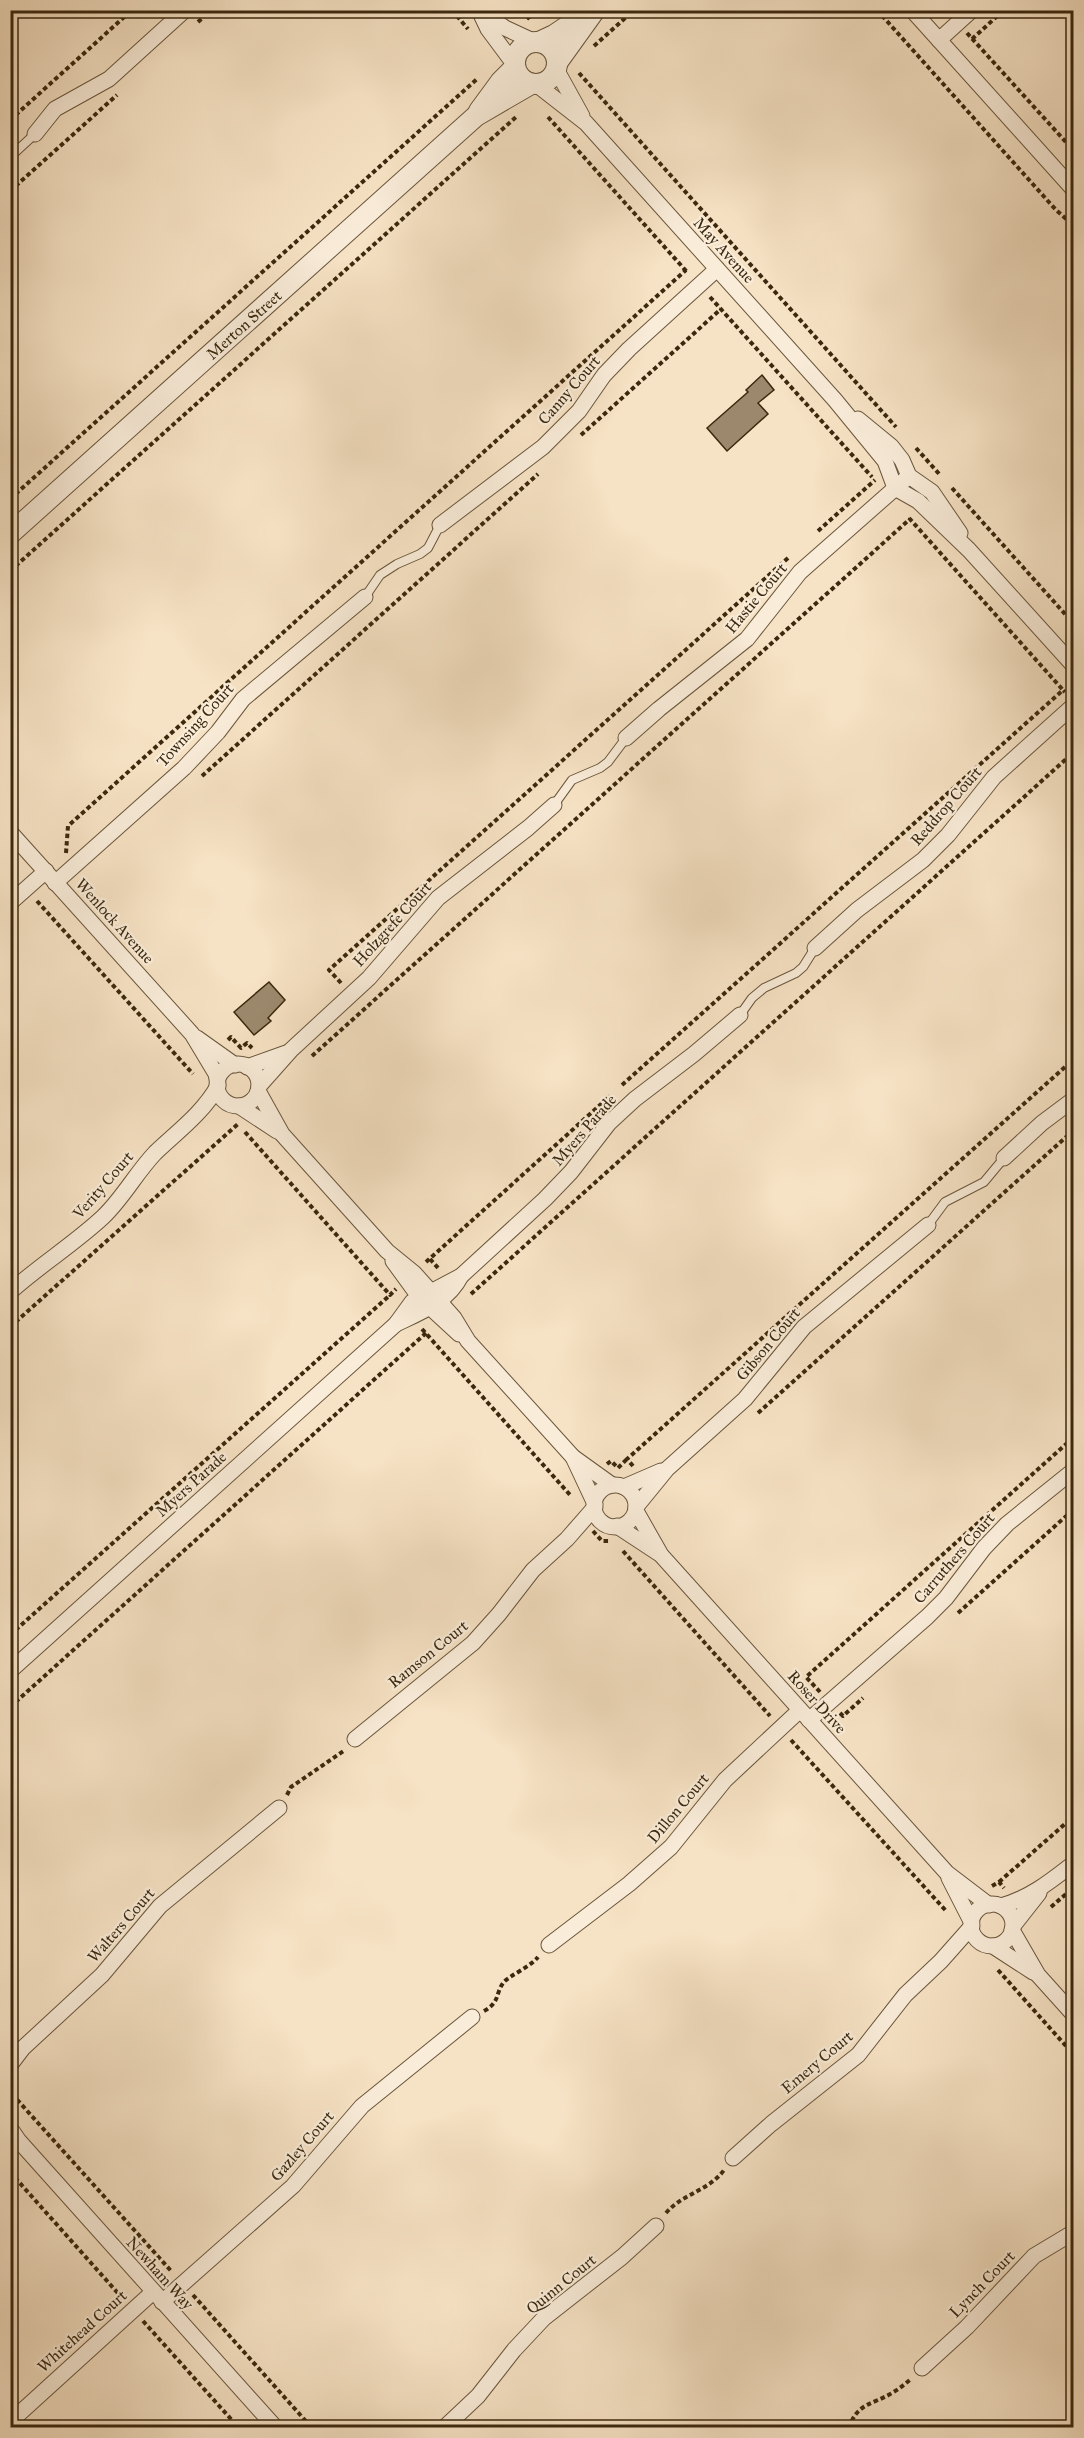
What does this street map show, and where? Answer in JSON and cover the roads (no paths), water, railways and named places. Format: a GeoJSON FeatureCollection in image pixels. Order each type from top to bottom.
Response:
{"type":"FeatureCollection","features":[{"type":"Feature","properties":{"kind":"street"},"geometry":{"type":"LineString","coordinates":[[35,134],[55,109],[108,79],[185,10]]}},
{"type":"Feature","properties":{"kind":"street"},"geometry":{"type":"LineString","coordinates":[[479,10],[505,28],[535,35],[554,35],[591,10]]}},
{"type":"Feature","properties":{"kind":"street"},"geometry":{"type":"LineString","coordinates":[[479,10],[488,29],[521,78],[533,84],[546,81],[595,10]]}},
{"type":"Feature","properties":{"kind":"street"},"geometry":{"type":"LineString","coordinates":[[912,10],[1074,190]]}},
{"type":"Feature","properties":{"kind":"street"},"geometry":{"type":"LineString","coordinates":[[939,40],[972,10]]}},
{"type":"Feature","properties":{"kind":"street"},"geometry":{"type":"LineString","coordinates":[[515,66],[519,49],[535,35]]}},
{"type":"Feature","properties":{"kind":"street"},"geometry":{"type":"LineString","coordinates":[[535,35],[550,47],[556,66]]}},
{"type":"Feature","properties":{"kind":"street","name":"Merton Street"},"geometry":{"type":"LineString","coordinates":[[10,534],[476,116],[501,81],[515,66]]}},
{"type":"Feature","properties":{"kind":"street","name":"May Avenue"},"geometry":{"type":"LineString","coordinates":[[556,66],[586,123]]}},
{"type":"Feature","properties":{"kind":"street","name":"Merton Street"},"geometry":{"type":"LineString","coordinates":[[476,116],[533,84]]}},
{"type":"Feature","properties":{"kind":"street","name":"May Avenue"},"geometry":{"type":"LineString","coordinates":[[533,84],[586,123],[835,400],[885,461],[895,488],[918,501],[969,550],[1074,666]]}},
{"type":"Feature","properties":{"kind":"street","name":"Canny Court"},"geometry":{"type":"LineString","coordinates":[[440,525],[543,447],[579,411],[604,375],[629,349],[717,268]]}},
{"type":"Feature","properties":{"kind":"street","name":"May Avenue"},"geometry":{"type":"LineString","coordinates":[[835,400],[891,446],[902,460],[909,476],[924,485],[941,503],[969,550]]}},
{"type":"Feature","properties":{"kind":"street","name":"Hastie Court"},"geometry":{"type":"LineString","coordinates":[[626,738],[747,639],[800,573],[909,476]]}},
{"type":"Feature","properties":{"kind":"street","name":"Townsing Court"},"geometry":{"type":"LineString","coordinates":[[10,903],[26,889],[75,865],[184,768],[218,732],[243,699],[365,597]]}},
{"type":"Feature","properties":{"kind":"street","name":"Reddrop Court"},"geometry":{"type":"LineString","coordinates":[[814,948],[857,910],[906,874],[937,847],[994,777],[1071,700]]}},
{"type":"Feature","properties":{"kind":"street","name":"Holzgrefe Court"},"geometry":{"type":"LineString","coordinates":[[259,1088],[291,1050],[375,972],[415,921],[438,898],[554,805]]}},
{"type":"Feature","properties":{"kind":"street","name":"Wenlock Avenue"},"geometry":{"type":"LineString","coordinates":[[10,832],[192,1034],[216,1074],[218,1085]]}},
{"type":"Feature","properties":{"kind":"street","name":"Myers Parade"},"geometry":{"type":"LineString","coordinates":[[10,1671],[408,1313],[456,1281],[558,1186],[621,1112],[740,1015]]}},
{"type":"Feature","properties":{"kind":"street","name":"Wenlock Avenue"},"geometry":{"type":"LineString","coordinates":[[192,1034],[241,1066]]}},
{"type":"Feature","properties":{"kind":"street","name":"Holzgrefe Court"},"geometry":{"type":"LineString","coordinates":[[241,1066],[276,1058],[291,1050]]}},
{"type":"Feature","properties":{"kind":"street"},"geometry":{"type":"LineString","coordinates":[[282,1134],[222,1099],[218,1085],[221,1074],[241,1066],[256,1075],[259,1088],[282,1134],[387,1251],[414,1273],[430,1300],[454,1318],[468,1341],[573,1458],[633,1495],[636,1509],[626,1523],[613,1526],[599,1519],[573,1458]]}},
{"type":"Feature","properties":{"kind":"street","name":"Verity Court"},"geometry":{"type":"LineString","coordinates":[[10,1292],[106,1214],[151,1157],[192,1120],[218,1085]]}},
{"type":"Feature","properties":{"kind":"street"},"geometry":{"type":"LineString","coordinates":[[236,1106],[249,1103],[259,1088]]}},
{"type":"Feature","properties":{"kind":"street"},"geometry":{"type":"LineString","coordinates":[[1004,1158],[1042,1123],[1074,1099]]}},
{"type":"Feature","properties":{"kind":"street","name":"Verity Court"},"geometry":{"type":"LineString","coordinates":[[192,1120],[221,1107],[236,1106]]}},
{"type":"Feature","properties":{"kind":"street","name":"Gibson Court"},"geometry":{"type":"LineString","coordinates":[[636,1509],[667,1469],[745,1399],[788,1345],[819,1313],[928,1225]]}},
{"type":"Feature","properties":{"kind":"street","name":"Gibson Court"},"geometry":{"type":"LineString","coordinates":[[618,1486],[645,1480],[667,1469]]}},
{"type":"Feature","properties":{"kind":"street","name":"Carruthers Court"},"geometry":{"type":"LineString","coordinates":[[805,1715],[927,1617],[946,1598],[984,1548],[1007,1524],[1074,1470]]}},
{"type":"Feature","properties":{"kind":"street"},"geometry":{"type":"LineString","coordinates":[[595,1506],[602,1490],[618,1486]]}},
{"type":"Feature","properties":{"kind":"street","name":"Ramson Court"},"geometry":{"type":"LineString","coordinates":[[355,1739],[473,1642],[499,1614],[533,1570],[567,1539],[595,1506]]}},
{"type":"Feature","properties":{"kind":"street","name":"Roser Drive"},"geometry":{"type":"LineString","coordinates":[[636,1509],[661,1555],[947,1873],[995,1905]]}},
{"type":"Feature","properties":{"kind":"street","name":"Ramson Court"},"geometry":{"type":"LineString","coordinates":[[567,1539],[600,1526],[613,1526]]}},
{"type":"Feature","properties":{"kind":"street","name":"Roser Drive"},"geometry":{"type":"LineString","coordinates":[[613,1526],[661,1555]]}},
{"type":"Feature","properties":{"kind":"street","name":"Dillon Court"},"geometry":{"type":"LineString","coordinates":[[549,1945],[629,1884],[671,1847],[725,1780],[805,1715]]}},
{"type":"Feature","properties":{"kind":"street","name":"Walters Court"},"geometry":{"type":"LineString","coordinates":[[10,2065],[17,2051],[102,1975],[148,1917],[174,1892],[279,1808]]}},
{"type":"Feature","properties":{"kind":"street"},"geometry":{"type":"LineString","coordinates":[[1074,1863],[1043,1888],[1017,1902],[995,1905],[975,1913],[972,1925],[976,1938],[1010,1956],[1038,1975],[1074,2015]]}},
{"type":"Feature","properties":{"kind":"street","name":"Roser Drive"},"geometry":{"type":"LineString","coordinates":[[947,1873],[972,1925]]}},
{"type":"Feature","properties":{"kind":"street"},"geometry":{"type":"LineString","coordinates":[[990,1946],[1008,1939],[1013,1928],[1043,1888]]}},
{"type":"Feature","properties":{"kind":"street"},"geometry":{"type":"LineString","coordinates":[[995,1905],[1010,1914],[1013,1928],[1038,1975]]}},
{"type":"Feature","properties":{"kind":"street","name":"Emery Court"},"geometry":{"type":"LineString","coordinates":[[733,2158],[785,2112],[858,2055],[905,1995],[941,1961],[972,1925]]}},
{"type":"Feature","properties":{"kind":"street","name":"Emery Court"},"geometry":{"type":"LineString","coordinates":[[941,1961],[968,1946],[990,1946]]}},
{"type":"Feature","properties":{"kind":"street","name":"Gazley Court"},"geometry":{"type":"LineString","coordinates":[[157,2297],[182,2284],[293,2186],[362,2106],[472,2017]]}},
{"type":"Feature","properties":{"kind":"street","name":"Newham Way"},"geometry":{"type":"LineString","coordinates":[[13,2135],[276,2427]]}},
{"type":"Feature","properties":{"kind":"street","name":"Quinn Court"},"geometry":{"type":"LineString","coordinates":[[444,2427],[478,2396],[514,2350],[544,2318],[622,2257],[656,2226]]}},
{"type":"Feature","properties":{"kind":"street","name":"Lynch Court"},"geometry":{"type":"LineString","coordinates":[[922,2368],[974,2319],[1018,2271],[1048,2246],[1074,2232]]}},
{"type":"Feature","properties":{"kind":"street","name":"Whitehead Court"},"geometry":{"type":"LineString","coordinates":[[10,2422],[157,2297]]}},
{"type":"Feature","properties":{"kind":"lane"},"geometry":{"type":"LineString","coordinates":[[10,157],[35,134]]}},
{"type":"Feature","properties":{"kind":"lane"},"geometry":{"type":"LineString","coordinates":[[365,597],[380,575],[428,548],[440,525]]}},
{"type":"Feature","properties":{"kind":"lane"},"geometry":{"type":"LineString","coordinates":[[554,805],[572,780],[608,762],[626,738]]}},
{"type":"Feature","properties":{"kind":"lane"},"geometry":{"type":"LineString","coordinates":[[740,1015],[752,998],[764,988],[796,974],[814,948]]}},
{"type":"Feature","properties":{"kind":"lane"},"geometry":{"type":"LineString","coordinates":[[928,1225],[945,1202],[984,1182],[1004,1158]]}}]}
